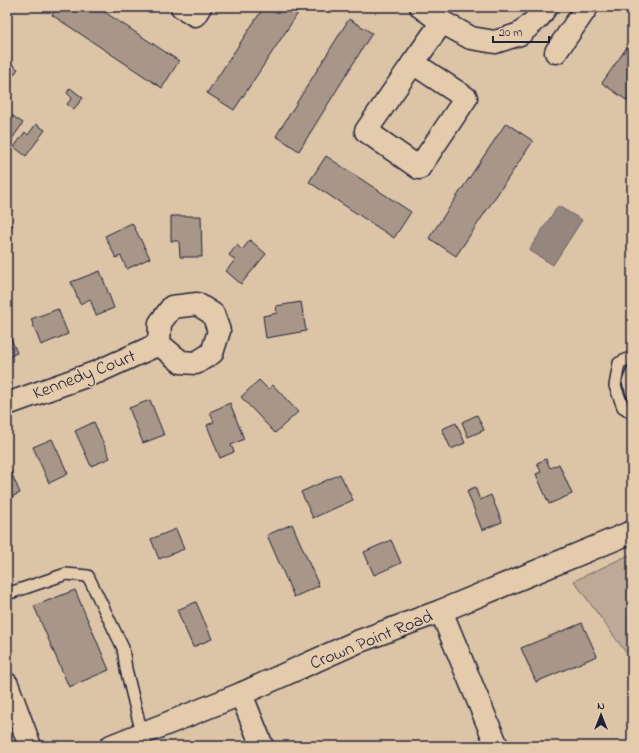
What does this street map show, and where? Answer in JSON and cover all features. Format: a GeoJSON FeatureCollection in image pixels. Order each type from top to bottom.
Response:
{"type":"FeatureCollection","features":[{"type":"Feature","properties":{"kind":"street"},"geometry":{"type":"LineString","coordinates":[[182,7],[195,15],[200,7]]}},
{"type":"Feature","properties":{"kind":"street"},"geometry":{"type":"LineString","coordinates":[[421,7],[442,22],[471,38],[495,42],[520,34],[539,17],[546,7]]}},
{"type":"Feature","properties":{"kind":"street"},"geometry":{"type":"LineString","coordinates":[[556,52],[587,7]]}},
{"type":"Feature","properties":{"kind":"street"},"geometry":{"type":"LineString","coordinates":[[413,63],[466,98],[419,168],[366,131],[413,63],[442,22]]}},
{"type":"Feature","properties":{"kind":"street","name":"Kennedy Court"},"geometry":{"type":"LineString","coordinates":[[7,404],[97,372],[160,344]]}},
{"type":"Feature","properties":{"kind":"street","name":"Crown Point Road"},"geometry":{"type":"LineString","coordinates":[[111,746],[241,694],[357,642],[441,611],[632,532]]}},
{"type":"Feature","properties":{"kind":"street"},"geometry":{"type":"LineString","coordinates":[[441,611],[497,746]]}},
{"type":"Feature","properties":{"kind":"street"},"geometry":{"type":"LineString","coordinates":[[7,684],[30,746]]}},
{"type":"Feature","properties":{"kind":"street"},"geometry":{"type":"LineString","coordinates":[[241,694],[262,746]]}},
{"type":"Feature","properties":{"kind":"lane"},"geometry":{"type":"LineString","coordinates":[[632,358],[619,363],[615,386],[623,407],[632,414]]}},
{"type":"Feature","properties":{"kind":"lane"},"geometry":{"type":"LineString","coordinates":[[632,372],[628,382],[632,393]]}},
{"type":"Feature","properties":{"kind":"lane"},"geometry":{"type":"LineString","coordinates":[[7,594],[66,574],[88,576],[122,648],[142,734]]}},
{"type":"Feature","properties":{"kind":"shaded area"},"geometry":{"type":"Polygon","coordinates":[[[558,206],[582,220],[553,265],[529,250],[558,206]]]}},
{"type":"Feature","properties":{"kind":"shaded area"},"geometry":{"type":"Polygon","coordinates":[[[629,555],[632,559],[632,672],[627,654],[574,581],[629,555]]]}},
{"type":"Feature","properties":{"kind":"building"},"geometry":{"type":"Polygon","coordinates":[[[57,7],[97,7],[179,61],[162,88],[52,15],[57,7]]]}},
{"type":"Feature","properties":{"kind":"building"},"geometry":{"type":"Polygon","coordinates":[[[264,7],[302,7],[234,110],[207,93],[264,7]]]}},
{"type":"Feature","properties":{"kind":"building"},"geometry":{"type":"Polygon","coordinates":[[[349,19],[372,33],[299,151],[276,136],[349,19]]]}},
{"type":"Feature","properties":{"kind":"building"},"geometry":{"type":"Polygon","coordinates":[[[632,40],[632,104],[602,83],[632,40]]]}},
{"type":"Feature","properties":{"kind":"building"},"geometry":{"type":"Polygon","coordinates":[[[7,56],[12,60],[10,63],[18,69],[7,84],[8,70],[7,56]]]}},
{"type":"Feature","properties":{"kind":"building"},"geometry":{"type":"Polygon","coordinates":[[[70,88],[83,98],[73,110],[67,104],[72,98],[67,93],[70,88]]]}},
{"type":"Feature","properties":{"kind":"building"},"geometry":{"type":"Polygon","coordinates":[[[7,112],[23,123],[7,146],[7,112]]]}},
{"type":"Feature","properties":{"kind":"building"},"geometry":{"type":"Polygon","coordinates":[[[506,123],[533,141],[456,256],[429,238],[506,123]]]}},
{"type":"Feature","properties":{"kind":"building"},"geometry":{"type":"Polygon","coordinates":[[[36,124],[45,130],[26,156],[14,147],[25,132],[28,135],[36,124]]]}},
{"type":"Feature","properties":{"kind":"building"},"geometry":{"type":"Polygon","coordinates":[[[326,156],[411,212],[394,238],[309,182],[326,156]]]}},
{"type":"Feature","properties":{"kind":"building"},"geometry":{"type":"Polygon","coordinates":[[[7,216],[13,226],[7,229],[7,216]]]}},
{"type":"Feature","properties":{"kind":"building"},"geometry":{"type":"Polygon","coordinates":[[[171,216],[201,216],[202,257],[180,257],[179,241],[171,241],[171,216]]]}},
{"type":"Feature","properties":{"kind":"building"},"geometry":{"type":"Polygon","coordinates":[[[132,223],[150,258],[127,269],[121,256],[116,258],[105,236],[132,223]]]}},
{"type":"Feature","properties":{"kind":"building"},"geometry":{"type":"Polygon","coordinates":[[[250,240],[266,254],[241,284],[226,271],[235,260],[229,255],[237,245],[242,250],[250,240]]]}},
{"type":"Feature","properties":{"kind":"building"},"geometry":{"type":"Polygon","coordinates":[[[100,271],[114,308],[96,315],[90,299],[80,304],[71,282],[100,271]]]}},
{"type":"Feature","properties":{"kind":"building"},"geometry":{"type":"Polygon","coordinates":[[[301,302],[306,331],[266,338],[263,316],[277,313],[276,306],[301,302]]]}},
{"type":"Feature","properties":{"kind":"building"},"geometry":{"type":"Polygon","coordinates":[[[58,309],[68,334],[41,345],[31,319],[58,309]]]}},
{"type":"Feature","properties":{"kind":"building"},"geometry":{"type":"Polygon","coordinates":[[[7,329],[17,353],[7,357],[7,329]]]}},
{"type":"Feature","properties":{"kind":"building"},"geometry":{"type":"Polygon","coordinates":[[[259,380],[268,389],[273,385],[298,412],[275,433],[241,397],[259,380]]]}},
{"type":"Feature","properties":{"kind":"building"},"geometry":{"type":"Polygon","coordinates":[[[150,400],[164,435],[143,443],[129,408],[150,400]]]}},
{"type":"Feature","properties":{"kind":"building"},"geometry":{"type":"Polygon","coordinates":[[[230,403],[244,439],[231,445],[234,452],[220,458],[207,425],[214,422],[210,412],[230,403]]]}},
{"type":"Feature","properties":{"kind":"building"},"geometry":{"type":"Polygon","coordinates":[[[477,415],[484,430],[468,437],[462,422],[477,415]]]}},
{"type":"Feature","properties":{"kind":"building"},"geometry":{"type":"Polygon","coordinates":[[[94,422],[110,458],[91,466],[75,431],[94,422]]]}},
{"type":"Feature","properties":{"kind":"building"},"geometry":{"type":"Polygon","coordinates":[[[456,423],[465,443],[451,449],[442,429],[456,423]]]}},
{"type":"Feature","properties":{"kind":"building"},"geometry":{"type":"Polygon","coordinates":[[[52,439],[68,474],[49,483],[33,447],[52,439]]]}},
{"type":"Feature","properties":{"kind":"building"},"geometry":{"type":"Polygon","coordinates":[[[546,459],[550,468],[559,464],[572,494],[549,504],[536,474],[541,472],[537,463],[546,459]]]}},
{"type":"Feature","properties":{"kind":"building"},"geometry":{"type":"Polygon","coordinates":[[[7,463],[20,493],[7,499],[7,463]]]}},
{"type":"Feature","properties":{"kind":"building"},"geometry":{"type":"Polygon","coordinates":[[[340,474],[353,500],[313,518],[301,492],[340,474]]]}},
{"type":"Feature","properties":{"kind":"building"},"geometry":{"type":"Polygon","coordinates":[[[475,487],[480,500],[491,495],[502,522],[482,530],[467,491],[475,487]]]}},
{"type":"Feature","properties":{"kind":"building"},"geometry":{"type":"Polygon","coordinates":[[[292,524],[319,586],[294,597],[267,535],[292,524]]]}},
{"type":"Feature","properties":{"kind":"building"},"geometry":{"type":"Polygon","coordinates":[[[176,529],[184,549],[159,559],[151,539],[176,529]]]}},
{"type":"Feature","properties":{"kind":"building"},"geometry":{"type":"Polygon","coordinates":[[[391,540],[401,563],[374,575],[364,552],[391,540]]]}},
{"type":"Feature","properties":{"kind":"building"},"geometry":{"type":"Polygon","coordinates":[[[75,590],[109,670],[69,687],[34,606],[75,590]]]}},
{"type":"Feature","properties":{"kind":"building"},"geometry":{"type":"Polygon","coordinates":[[[196,602],[212,639],[193,647],[177,610],[196,602]]]}},
{"type":"Feature","properties":{"kind":"building"},"geometry":{"type":"Polygon","coordinates":[[[582,623],[597,656],[536,682],[521,648],[582,623]]]}}]}
